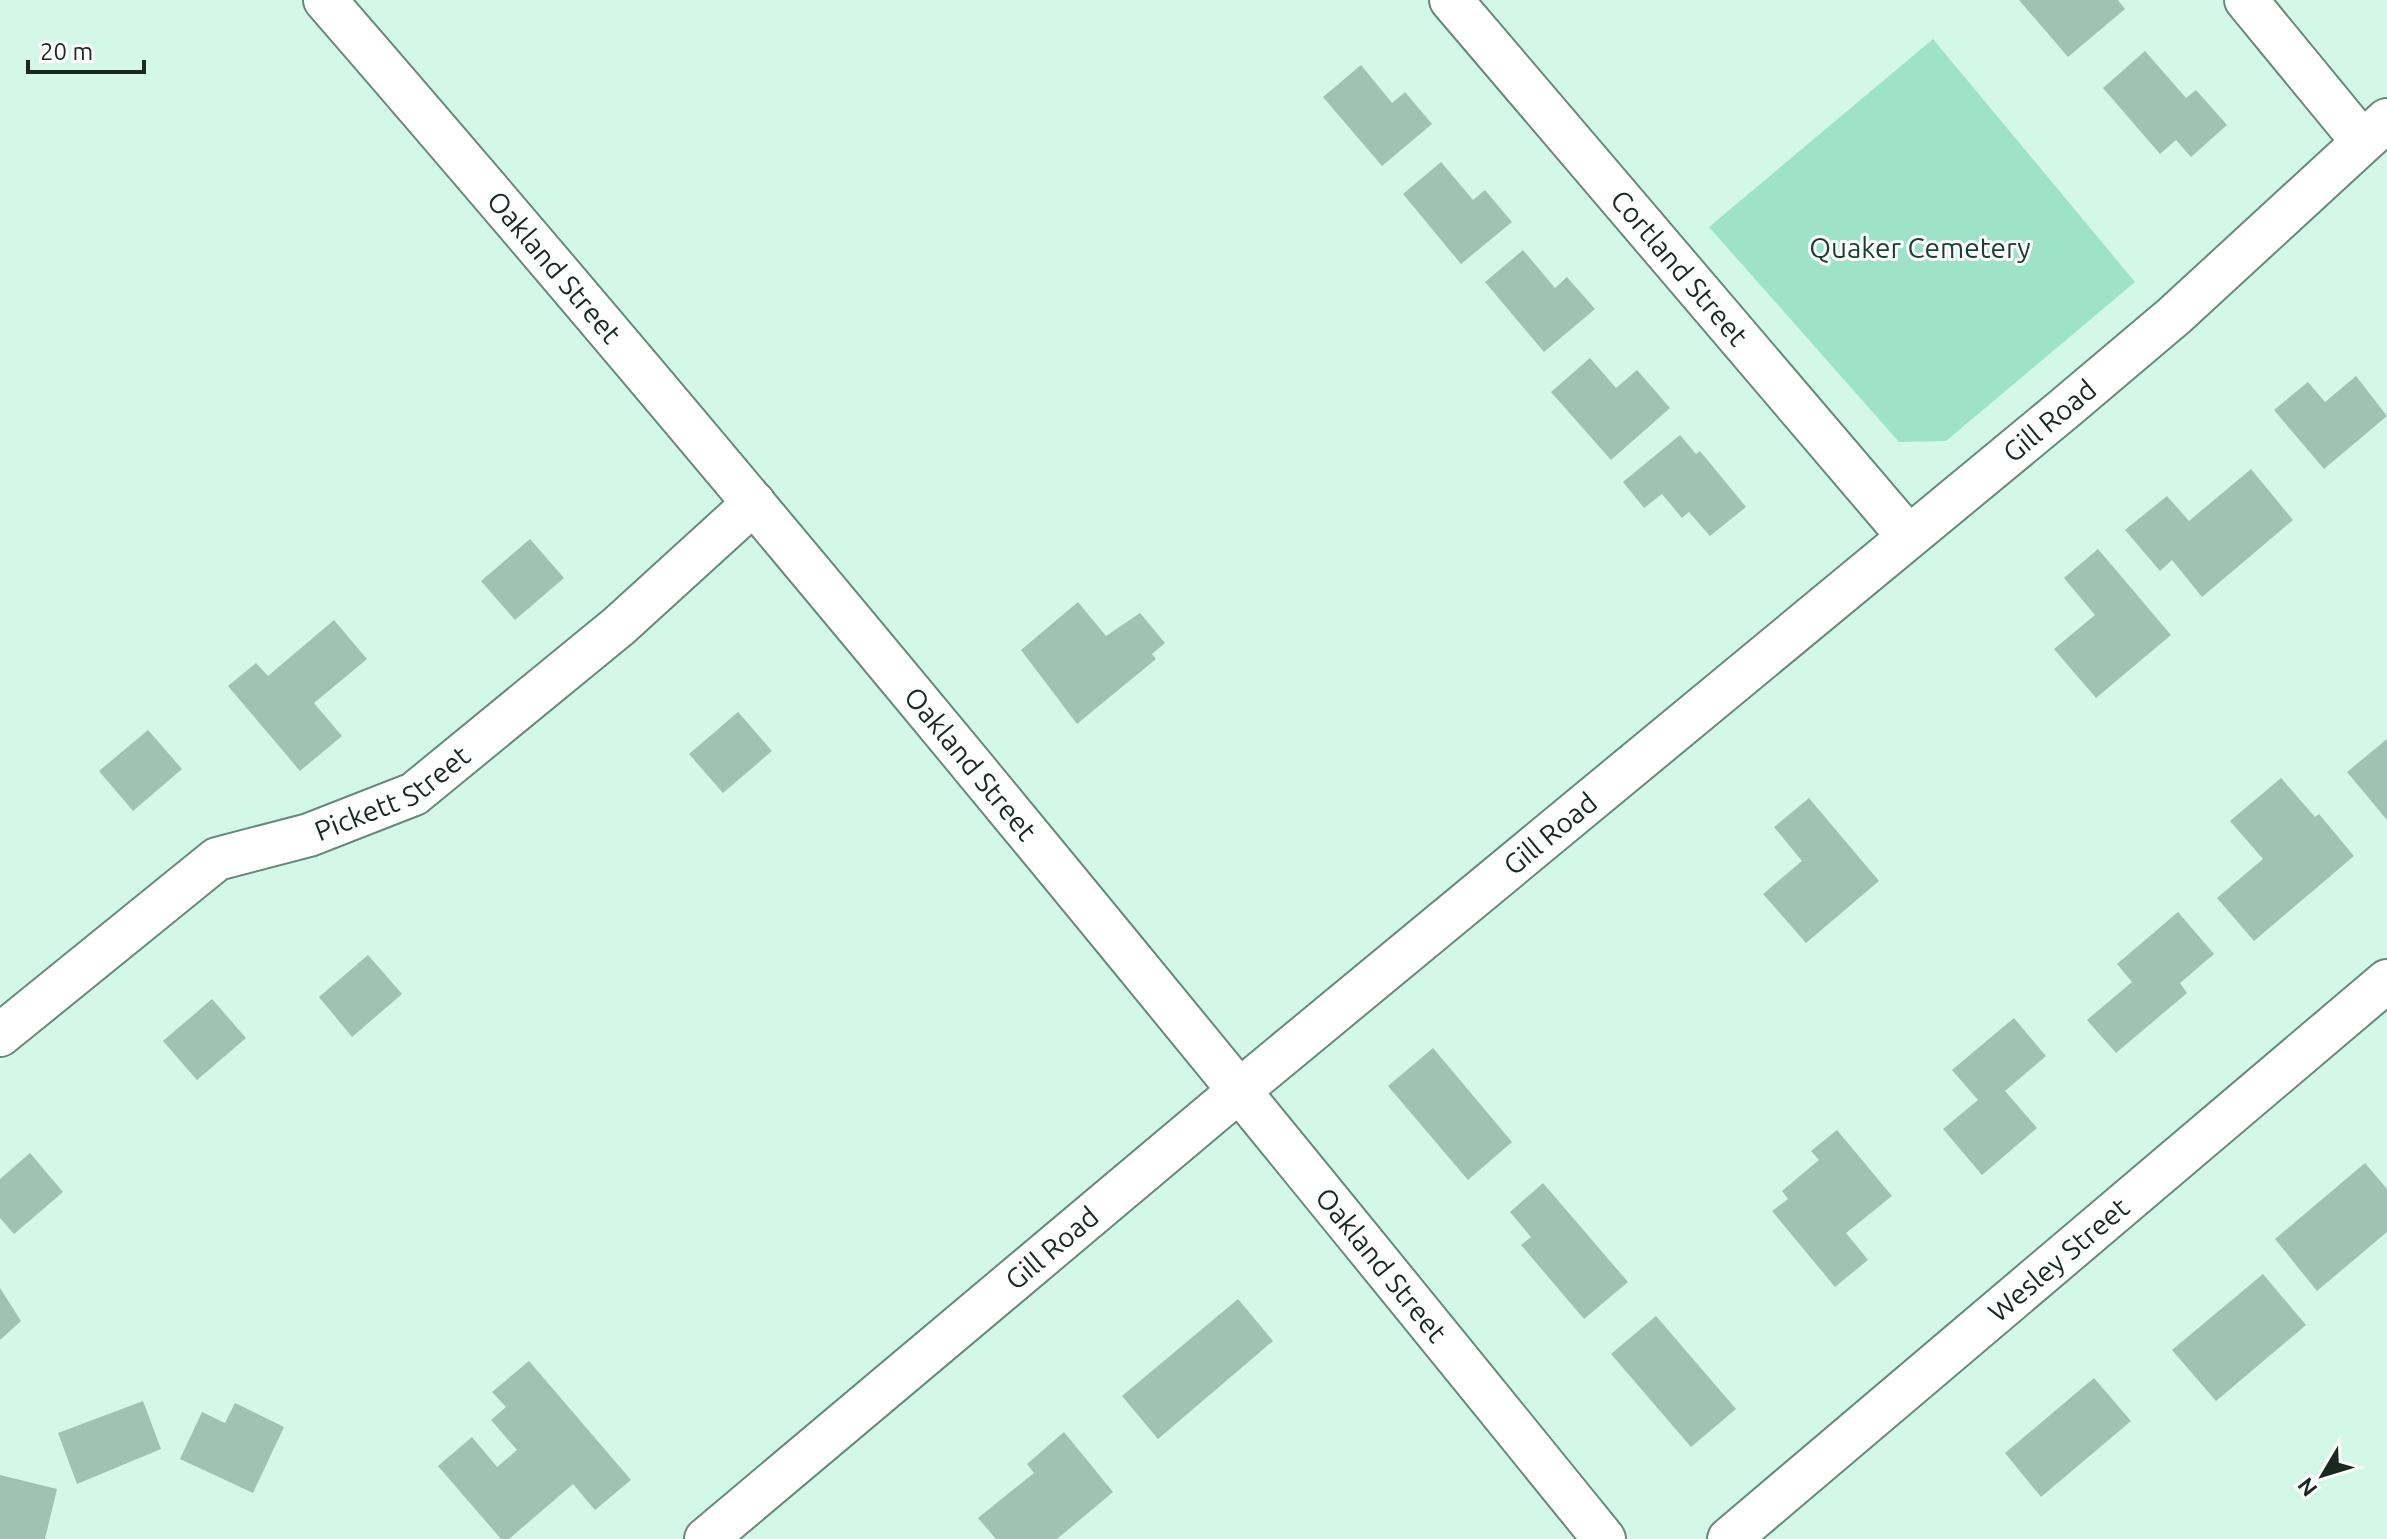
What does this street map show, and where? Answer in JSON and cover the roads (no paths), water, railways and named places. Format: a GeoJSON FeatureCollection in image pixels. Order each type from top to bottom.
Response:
{"type":"FeatureCollection","features":[{"type":"Feature","properties":{"kind":"street","name":"Oakland Street"},"geometry":{"type":"LineString","coordinates":[[325,0],[754,503],[1240,1090],[1604,1539]]}},
{"type":"Feature","properties":{"kind":"street","name":"Cortland Street"},"geometry":{"type":"LineString","coordinates":[[1451,0],[1908,536]]}},
{"type":"Feature","properties":{"kind":"street"},"geometry":{"type":"LineString","coordinates":[[2246,0],[2375,130]]}},
{"type":"Feature","properties":{"kind":"street","name":"Gill Road"},"geometry":{"type":"LineString","coordinates":[[706,1539],[1240,1090],[2174,316],[2375,130]]}},
{"type":"Feature","properties":{"kind":"street","name":"Pickett Street"},"geometry":{"type":"LineString","coordinates":[[0,1035],[217,859],[309,835],[414,794],[619,626],[754,503]]}},
{"type":"Feature","properties":{"kind":"street","name":"Wesley Street"},"geometry":{"type":"LineString","coordinates":[[1729,1539],[2387,981]]}},
{"type":"Feature","properties":{"kind":"park label","name":"Quaker Cemetery"},"geometry":{"type":"Point","coordinates":[1920,248]}}]}
